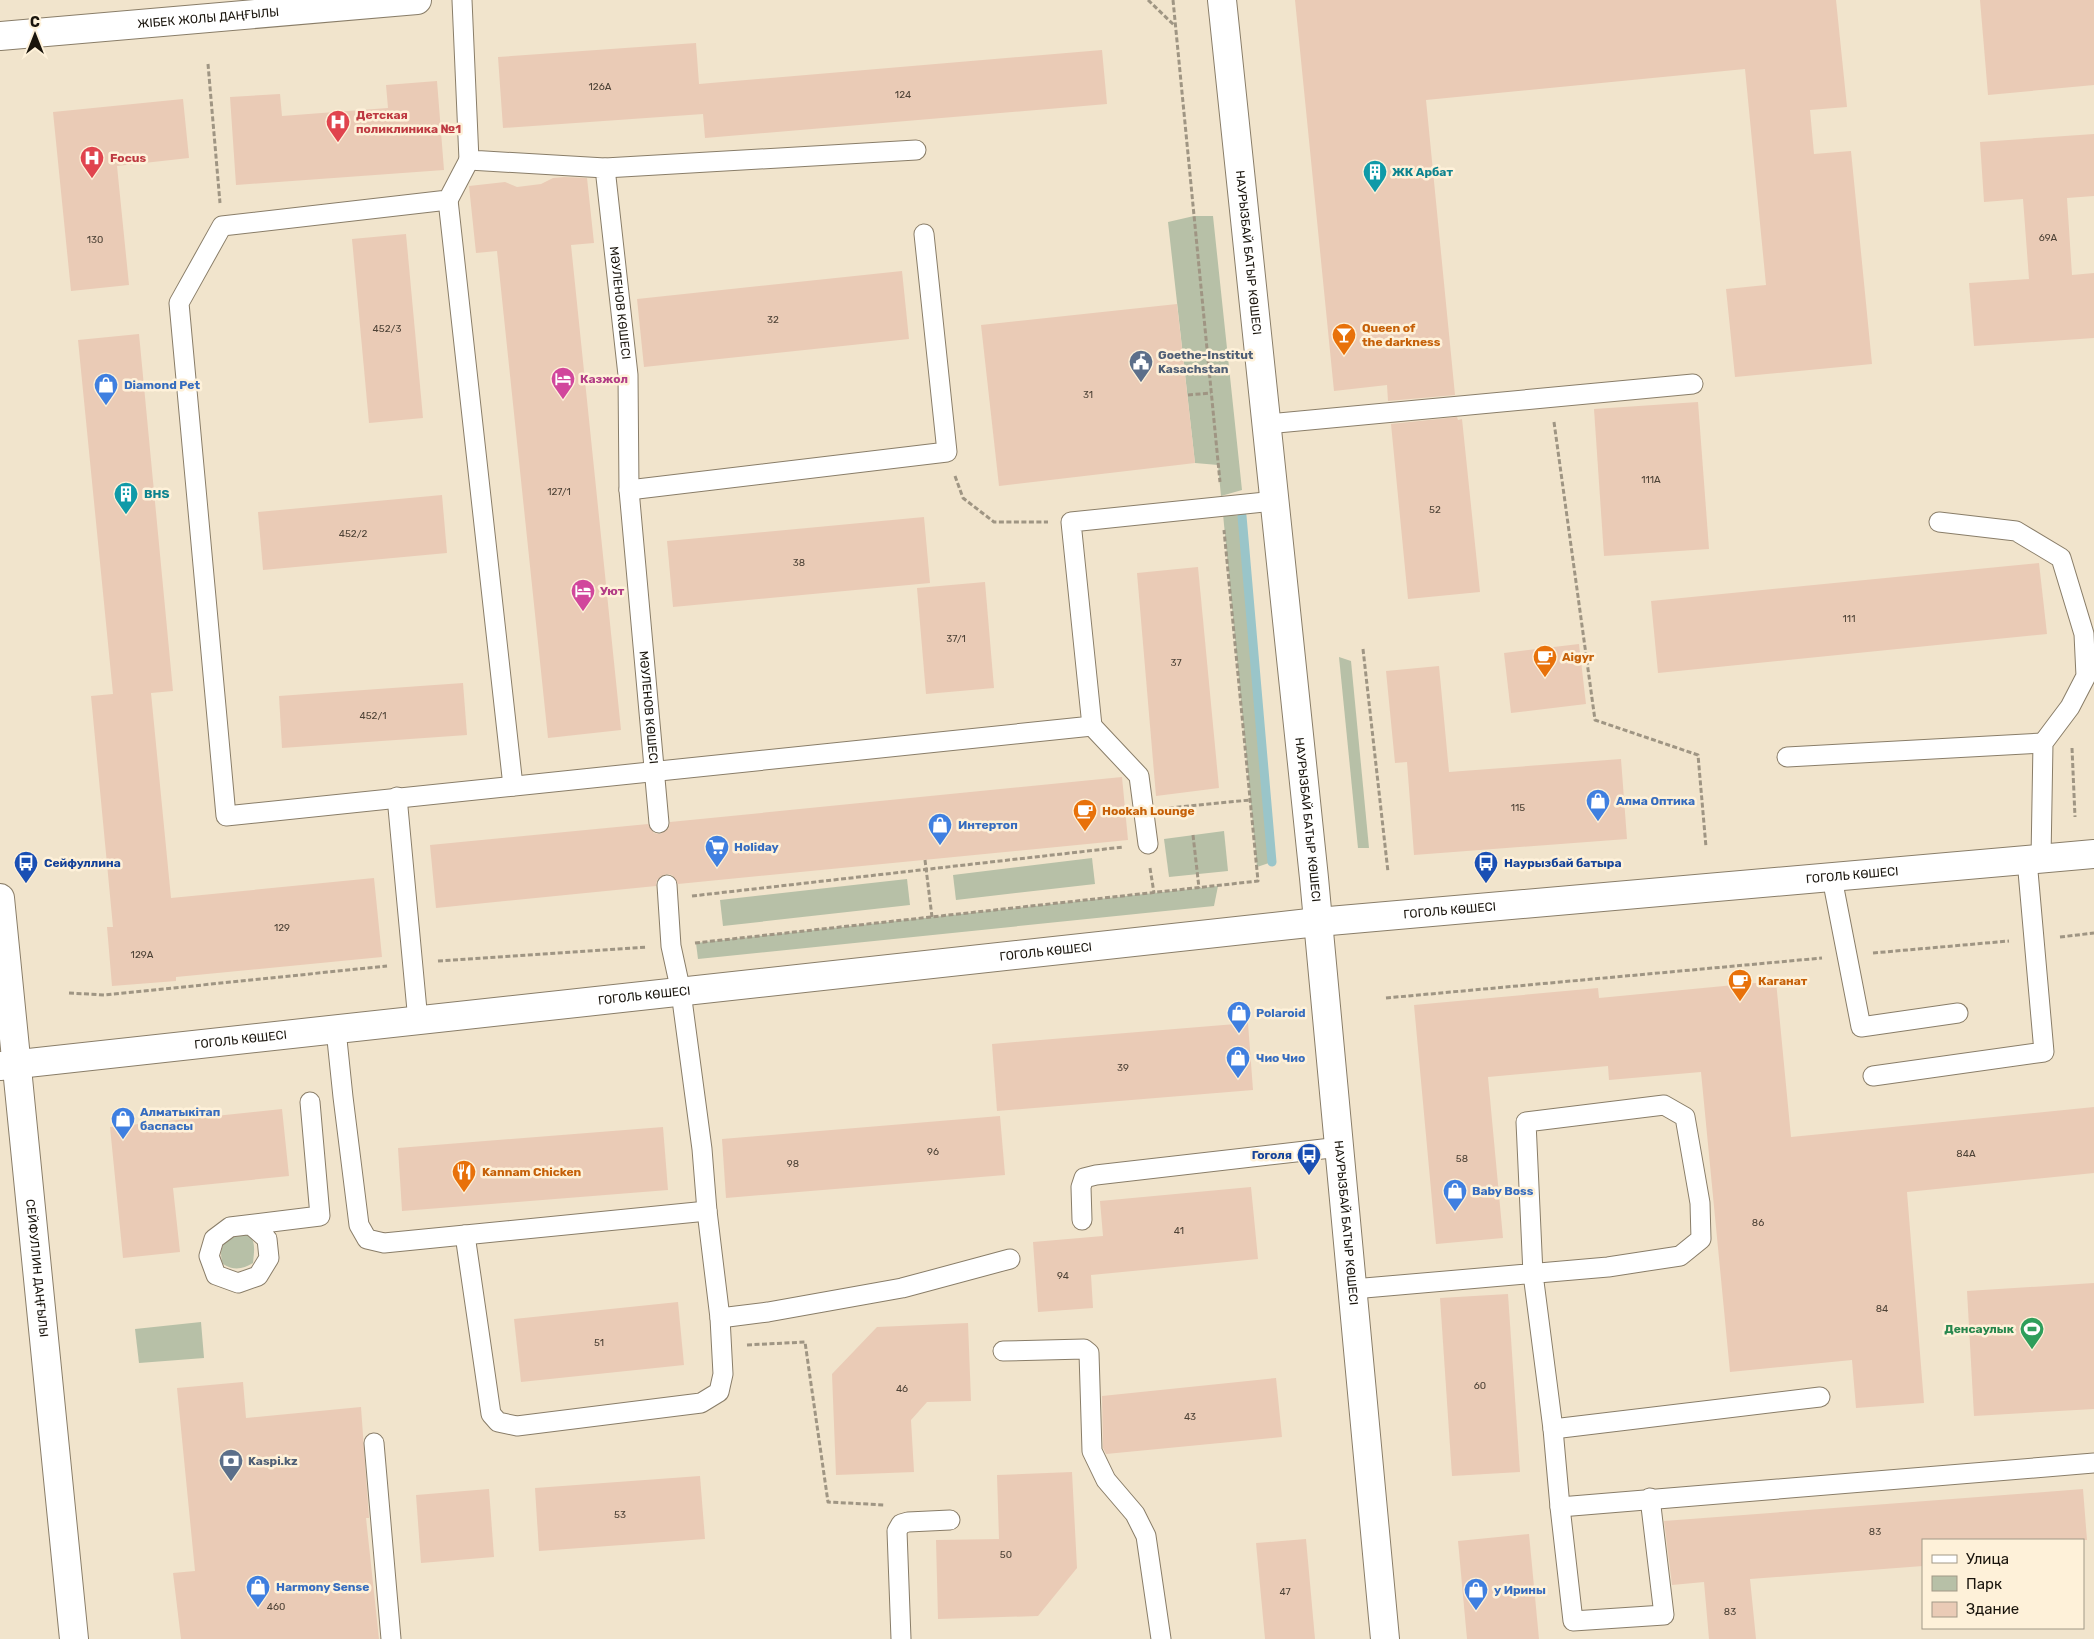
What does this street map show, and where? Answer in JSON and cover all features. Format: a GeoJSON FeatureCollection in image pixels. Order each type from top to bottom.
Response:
{"type":"FeatureCollection","features":[{"type":"Feature","properties":{"kind":"main road","name":"ЖІБЕК ЖОЛЫ ДАҢҒЫЛЫ"},"geometry":{"type":"LineString","coordinates":[[0,36],[375,2],[417,0]]}},
{"type":"Feature","properties":{"kind":"main road","name":"НАУРЫЗБАЙ БАТЫР КӨШЕСІ"},"geometry":{"type":"LineString","coordinates":[[1222,0],[1318,922],[1384,1639]]}},
{"type":"Feature","properties":{"kind":"main road","name":"ГОГОЛЬ КӨШЕСІ"},"geometry":{"type":"LineString","coordinates":[[8,1065],[1318,922],[2094,854]]}},
{"type":"Feature","properties":{"kind":"main road","name":"СЕЙФУЛЛИН ДАҢҒЫЛЫ"},"geometry":{"type":"LineString","coordinates":[[0,898],[8,1065],[74,1639]]}},
{"type":"Feature","properties":{"kind":"lane"},"geometry":{"type":"LineString","coordinates":[[462,0],[469,160],[448,200],[514,786]]}},
{"type":"Feature","properties":{"kind":"lane"},"geometry":{"type":"LineString","coordinates":[[469,160],[605,168],[916,150]]}},
{"type":"Feature","properties":{"kind":"lane","name":"МӘУЛЕНОВ КӨШЕСІ"},"geometry":{"type":"LineString","coordinates":[[605,168],[628,375],[629,490],[659,823]]}},
{"type":"Feature","properties":{"kind":"lane"},"geometry":{"type":"LineString","coordinates":[[448,200],[222,226],[179,302],[226,816],[1092,726]]}},
{"type":"Feature","properties":{"kind":"lane"},"geometry":{"type":"LineString","coordinates":[[629,490],[947,452],[924,234]]}},
{"type":"Feature","properties":{"kind":"lane"},"geometry":{"type":"LineString","coordinates":[[1267,424],[1693,384]]}},
{"type":"Feature","properties":{"kind":"lane"},"geometry":{"type":"LineString","coordinates":[[1148,844],[1138,776],[1092,726],[1071,522],[1222,508],[1275,501]]}},
{"type":"Feature","properties":{"kind":"lane"},"geometry":{"type":"LineString","coordinates":[[1873,1076],[2044,1052],[2034,939],[2034,860],[2043,743],[2070,707],[2086,676],[2084,634],[2061,558],[2016,531],[1939,522]]}},
{"type":"Feature","properties":{"kind":"lane"},"geometry":{"type":"LineString","coordinates":[[1787,757],[2043,743]]}},
{"type":"Feature","properties":{"kind":"lane"},"geometry":{"type":"LineString","coordinates":[[397,797],[418,1021]]}},
{"type":"Feature","properties":{"kind":"lane"},"geometry":{"type":"LineString","coordinates":[[1832,878],[1861,1027],[1958,1012]]}},
{"type":"Feature","properties":{"kind":"lane"},"geometry":{"type":"LineString","coordinates":[[465,1235],[491,1414],[498,1422],[517,1426],[701,1403],[719,1392],[723,1374],[720,1318],[707,1211],[702,1149],[681,992],[671,946],[667,885]]}},
{"type":"Feature","properties":{"kind":"lane"},"geometry":{"type":"LineString","coordinates":[[336,1030],[359,1225],[368,1238],[384,1243],[707,1211]]}},
{"type":"Feature","properties":{"kind":"lane"},"geometry":{"type":"LineString","coordinates":[[251,1225],[320,1216],[310,1102]]}},
{"type":"Feature","properties":{"kind":"lane"},"geometry":{"type":"LineString","coordinates":[[1353,1289],[1533,1274],[1608,1267],[1680,1256],[1701,1239],[1700,1202],[1684,1117],[1664,1105],[1526,1122],[1533,1274],[1553,1428],[1573,1621],[1664,1615],[1650,1498]]}},
{"type":"Feature","properties":{"kind":"lane"},"geometry":{"type":"LineString","coordinates":[[1082,1220],[1081,1187],[1084,1178],[1340,1147]]}},
{"type":"Feature","properties":{"kind":"lane"},"geometry":{"type":"LineString","coordinates":[[720,1318],[768,1312],[902,1288],[1010,1259]]}},
{"type":"Feature","properties":{"kind":"lane"},"geometry":{"type":"LineString","coordinates":[[1003,1351],[1084,1349],[1089,1353],[1092,1451],[1106,1480],[1135,1514],[1146,1536],[1161,1639]]}},
{"type":"Feature","properties":{"kind":"lane"},"geometry":{"type":"LineString","coordinates":[[1553,1428],[1820,1397]]}},
{"type":"Feature","properties":{"kind":"lane"},"geometry":{"type":"LineString","coordinates":[[374,1443],[391,1639]]}},
{"type":"Feature","properties":{"kind":"lane"},"geometry":{"type":"LineString","coordinates":[[1560,1507],[1650,1498],[2094,1463]]}},
{"type":"Feature","properties":{"kind":"lane"},"geometry":{"type":"LineString","coordinates":[[901,1639],[897,1531],[901,1524],[950,1520]]}},
{"type":"Feature","properties":{"kind":"path"},"geometry":{"type":"LineString","coordinates":[[1148,0],[1175,26]]}},
{"type":"Feature","properties":{"kind":"path"},"geometry":{"type":"LineString","coordinates":[[1173,0],[1258,881]]}},
{"type":"Feature","properties":{"kind":"path"},"geometry":{"type":"LineString","coordinates":[[208,64],[222,226]]}},
{"type":"Feature","properties":{"kind":"path"},"geometry":{"type":"LineString","coordinates":[[1188,395],[1211,393]]}},
{"type":"Feature","properties":{"kind":"path"},"geometry":{"type":"LineString","coordinates":[[1551,398],[1595,720],[1698,755],[1706,847]]}},
{"type":"Feature","properties":{"kind":"path"},"geometry":{"type":"LineString","coordinates":[[947,452],[963,498],[994,522],[1071,522]]}},
{"type":"Feature","properties":{"kind":"path"},"geometry":{"type":"LineString","coordinates":[[1363,649],[1388,872]]}},
{"type":"Feature","properties":{"kind":"path"},"geometry":{"type":"LineString","coordinates":[[2070,707],[2075,817]]}},
{"type":"Feature","properties":{"kind":"path"},"geometry":{"type":"LineString","coordinates":[[1143,811],[1250,800]]}},
{"type":"Feature","properties":{"kind":"path"},"geometry":{"type":"LineString","coordinates":[[1193,835],[1199,888]]}},
{"type":"Feature","properties":{"kind":"path"},"geometry":{"type":"LineString","coordinates":[[692,906],[691,896],[1148,844]]}},
{"type":"Feature","properties":{"kind":"path"},"geometry":{"type":"LineString","coordinates":[[925,860],[932,917]]}},
{"type":"Feature","properties":{"kind":"path"},"geometry":{"type":"LineString","coordinates":[[1386,998],[2094,933]]}},
{"type":"Feature","properties":{"kind":"path"},"geometry":{"type":"LineString","coordinates":[[695,934],[696,943]]}},
{"type":"Feature","properties":{"kind":"path"},"geometry":{"type":"LineString","coordinates":[[721,1347],[805,1342],[828,1502],[899,1505],[901,1524]]}},
{"type":"Feature","properties":{"kind":"green space"},"geometry":{"type":"Polygon","coordinates":[[[1194,216],[1213,216],[1242,490],[1221,496],[1218,465],[1195,463],[1168,222],[1194,216]]]}},
{"type":"Feature","properties":{"kind":"green space"},"geometry":{"type":"Polygon","coordinates":[[[1223,514],[1242,516],[1272,862],[1257,867],[1223,514]]]}},
{"type":"Feature","properties":{"kind":"green space"},"geometry":{"type":"Polygon","coordinates":[[[1339,657],[1351,661],[1369,848],[1358,848],[1339,657]]]}},
{"type":"Feature","properties":{"kind":"green space"},"geometry":{"type":"Polygon","coordinates":[[[1224,831],[1228,871],[1169,877],[1164,839],[1224,831]]]}},
{"type":"Feature","properties":{"kind":"green space"},"geometry":{"type":"Polygon","coordinates":[[[1092,858],[1095,884],[956,900],[953,875],[1092,858]]]}},
{"type":"Feature","properties":{"kind":"green space"},"geometry":{"type":"Polygon","coordinates":[[[907,879],[910,905],[723,926],[720,900],[907,879]]]}},
{"type":"Feature","properties":{"kind":"green space"},"geometry":{"type":"Polygon","coordinates":[[[1218,886],[1214,906],[698,959],[696,943],[1218,886]]]}},
{"type":"Feature","properties":{"kind":"green space"},"geometry":{"type":"Polygon","coordinates":[[[233,1233],[247,1235],[253,1240],[253,1263],[246,1267],[231,1268],[223,1264],[222,1247],[233,1233]]]}},
{"type":"Feature","properties":{"kind":"green space"},"geometry":{"type":"Polygon","coordinates":[[[201,1322],[204,1358],[139,1363],[135,1329],[201,1322]]]}},
{"type":"Feature","properties":{"kind":"building","name":"ЖК Арбат"},"geometry":{"type":"Polygon","coordinates":[[[1295,0],[1836,0],[1847,107],[1810,110],[1814,154],[1851,151],[1872,364],[1735,377],[1726,289],[1766,285],[1745,69],[1426,100],[1455,395],[1388,401],[1387,385],[1334,391],[1295,0]]]}},
{"type":"Feature","properties":{"kind":"building"},"geometry":{"type":"Polygon","coordinates":[[[1980,0],[2094,0],[2094,85],[1988,95],[1980,0]]]}},
{"type":"Feature","properties":{"kind":"building"},"geometry":{"type":"Polygon","coordinates":[[[696,43],[699,84],[1102,50],[1107,104],[705,138],[703,114],[503,128],[498,57],[696,43]]]}},
{"type":"Feature","properties":{"kind":"building","name":"Детская поликлиника №1"},"geometry":{"type":"Polygon","coordinates":[[[437,81],[444,170],[236,185],[230,97],[280,94],[282,116],[388,108],[386,85],[437,81]]]}},
{"type":"Feature","properties":{"kind":"building"},"geometry":{"type":"Polygon","coordinates":[[[183,99],[189,158],[117,166],[129,285],[71,291],[53,112],[183,99]]]}},
{"type":"Feature","properties":{"kind":"building"},"geometry":{"type":"Polygon","coordinates":[[[2094,134],[2094,196],[2067,198],[2072,275],[2094,273],[2094,338],[1974,346],[1969,283],[2029,279],[2023,199],[1984,202],[1980,142],[2094,134]]]}},
{"type":"Feature","properties":{"kind":"building"},"geometry":{"type":"Polygon","coordinates":[[[553,178],[587,178],[594,243],[571,245],[621,730],[548,738],[497,251],[476,253],[469,186],[505,182],[517,187],[541,184],[553,178]]]}},
{"type":"Feature","properties":{"kind":"building"},"geometry":{"type":"Polygon","coordinates":[[[406,234],[423,418],[369,423],[352,239],[406,234]]]}},
{"type":"Feature","properties":{"kind":"building"},"geometry":{"type":"Polygon","coordinates":[[[902,271],[909,339],[644,367],[637,299],[902,271]]]}},
{"type":"Feature","properties":{"kind":"building"},"geometry":{"type":"Polygon","coordinates":[[[1177,304],[1195,463],[999,486],[981,325],[1177,304]]]}},
{"type":"Feature","properties":{"kind":"building","name":"BHS"},"geometry":{"type":"Polygon","coordinates":[[[139,334],[173,691],[151,693],[171,898],[374,878],[382,957],[176,977],[176,981],[112,986],[107,927],[113,927],[91,696],[113,694],[78,340],[139,334]]]}},
{"type":"Feature","properties":{"kind":"building"},"geometry":{"type":"Polygon","coordinates":[[[1698,402],[1709,549],[1604,556],[1594,409],[1698,402]]]}},
{"type":"Feature","properties":{"kind":"building"},"geometry":{"type":"Polygon","coordinates":[[[1457,417],[1458,420],[1462,419],[1480,592],[1408,599],[1391,424],[1457,417]]]}},
{"type":"Feature","properties":{"kind":"building"},"geometry":{"type":"Polygon","coordinates":[[[442,495],[447,553],[263,570],[258,512],[442,495]]]}},
{"type":"Feature","properties":{"kind":"building"},"geometry":{"type":"Polygon","coordinates":[[[924,517],[930,583],[673,607],[667,541],[924,517]]]}},
{"type":"Feature","properties":{"kind":"building"},"geometry":{"type":"Polygon","coordinates":[[[2039,563],[2047,634],[1658,673],[1651,601],[2039,563]]]}},
{"type":"Feature","properties":{"kind":"building"},"geometry":{"type":"Polygon","coordinates":[[[1198,567],[1219,788],[1156,796],[1137,573],[1198,567]]]}},
{"type":"Feature","properties":{"kind":"building"},"geometry":{"type":"Polygon","coordinates":[[[985,582],[994,688],[926,694],[917,588],[985,582]]]}},
{"type":"Feature","properties":{"kind":"building","name":"Aigyr"},"geometry":{"type":"Polygon","coordinates":[[[1579,644],[1586,704],[1511,713],[1504,653],[1579,644]]]}},
{"type":"Feature","properties":{"kind":"building"},"geometry":{"type":"Polygon","coordinates":[[[1439,666],[1449,772],[1621,759],[1627,839],[1414,855],[1407,762],[1395,763],[1386,671],[1439,666]]]}},
{"type":"Feature","properties":{"kind":"building"},"geometry":{"type":"Polygon","coordinates":[[[463,683],[467,735],[282,748],[279,696],[463,683]]]}},
{"type":"Feature","properties":{"kind":"building"},"geometry":{"type":"Polygon","coordinates":[[[1122,777],[1128,840],[678,884],[672,875],[666,874],[657,880],[656,886],[436,908],[430,845],[648,824],[654,833],[660,834],[669,828],[670,822],[1122,777]]]}},
{"type":"Feature","properties":{"kind":"building"},"geometry":{"type":"Polygon","coordinates":[[[1776,981],[1791,1137],[2094,1107],[2094,1173],[1907,1192],[1924,1403],[1856,1408],[1852,1360],[1730,1372],[1701,1072],[1609,1080],[1608,1066],[1488,1077],[1503,1238],[1436,1244],[1414,1005],[1598,988],[1599,998],[1776,981]]]}},
{"type":"Feature","properties":{"kind":"building"},"geometry":{"type":"Polygon","coordinates":[[[1248,1023],[1253,1090],[997,1111],[992,1044],[1248,1023]]]}},
{"type":"Feature","properties":{"kind":"building"},"geometry":{"type":"Polygon","coordinates":[[[282,1109],[289,1176],[173,1188],[180,1252],[123,1258],[110,1127],[282,1109]]]}},
{"type":"Feature","properties":{"kind":"building"},"geometry":{"type":"Polygon","coordinates":[[[1000,1116],[1005,1175],[726,1198],[722,1139],[1000,1116]]]}},
{"type":"Feature","properties":{"kind":"building"},"geometry":{"type":"Polygon","coordinates":[[[663,1127],[668,1190],[402,1211],[398,1148],[663,1127]]]}},
{"type":"Feature","properties":{"kind":"building"},"geometry":{"type":"Polygon","coordinates":[[[1251,1187],[1258,1259],[1091,1275],[1093,1308],[1038,1312],[1033,1242],[1103,1236],[1100,1201],[1251,1187]]]}},
{"type":"Feature","properties":{"kind":"building","name":"Денсаулык"},"geometry":{"type":"Polygon","coordinates":[[[2094,1283],[2094,1409],[1974,1416],[1967,1291],[2094,1283]]]}},
{"type":"Feature","properties":{"kind":"building"},"geometry":{"type":"Polygon","coordinates":[[[1508,1294],[1520,1472],[1452,1476],[1440,1298],[1508,1294]]]}},
{"type":"Feature","properties":{"kind":"building"},"geometry":{"type":"Polygon","coordinates":[[[678,1302],[684,1365],[521,1382],[514,1319],[678,1302]]]}},
{"type":"Feature","properties":{"kind":"building"},"geometry":{"type":"Polygon","coordinates":[[[968,1323],[971,1401],[927,1402],[911,1420],[914,1472],[836,1475],[832,1374],[877,1327],[968,1323]]]}},
{"type":"Feature","properties":{"kind":"building"},"geometry":{"type":"Polygon","coordinates":[[[1276,1378],[1282,1437],[1106,1454],[1103,1448],[1102,1396],[1276,1378]]]}},
{"type":"Feature","properties":{"kind":"building"},"geometry":{"type":"Polygon","coordinates":[[[243,1382],[246,1418],[361,1407],[369,1518],[366,1518],[379,1639],[181,1639],[173,1573],[195,1571],[177,1388],[243,1382]]]}},
{"type":"Feature","properties":{"kind":"building"},"geometry":{"type":"Polygon","coordinates":[[[1072,1472],[1077,1568],[1038,1616],[938,1619],[936,1540],[999,1539],[997,1475],[1072,1472]]]}},
{"type":"Feature","properties":{"kind":"building"},"geometry":{"type":"Polygon","coordinates":[[[700,1476],[705,1539],[539,1551],[535,1488],[700,1476]]]}},
{"type":"Feature","properties":{"kind":"building"},"geometry":{"type":"Polygon","coordinates":[[[489,1489],[494,1557],[421,1563],[416,1495],[489,1489]]]}},
{"type":"Feature","properties":{"kind":"building"},"geometry":{"type":"Polygon","coordinates":[[[2083,1489],[2087,1540],[1922,1539],[1922,1566],[1750,1579],[1756,1639],[1709,1639],[1704,1582],[1672,1585],[1664,1521],[2083,1489]]]}},
{"type":"Feature","properties":{"kind":"building"},"geometry":{"type":"Polygon","coordinates":[[[1529,1534],[1539,1639],[1467,1639],[1458,1541],[1529,1534]]]}},
{"type":"Feature","properties":{"kind":"building"},"geometry":{"type":"Polygon","coordinates":[[[1306,1539],[1315,1639],[1265,1639],[1256,1543],[1306,1539]]]}},
{"type":"Feature","properties":{"kind":"waterway"},"geometry":{"type":"LineString","coordinates":[[1242,516],[1272,862]]}},
{"type":"Feature","properties":{"kind":"place","name":"Детская поликлиника №1"},"geometry":{"type":"Point","coordinates":[338,143]}},
{"type":"Feature","properties":{"kind":"place","name":"Focus"},"geometry":{"type":"Point","coordinates":[92,179]}},
{"type":"Feature","properties":{"kind":"place","name":"ЖК Арбат"},"geometry":{"type":"Point","coordinates":[1375,193]}},
{"type":"Feature","properties":{"kind":"place","name":"Queen of the darkness"},"geometry":{"type":"Point","coordinates":[1344,356]}},
{"type":"Feature","properties":{"kind":"place","name":"Goethe-Institut Kasachstan"},"geometry":{"type":"Point","coordinates":[1141,383]}},
{"type":"Feature","properties":{"kind":"place","name":"Казжол"},"geometry":{"type":"Point","coordinates":[563,400]}},
{"type":"Feature","properties":{"kind":"place","name":"Diamond Pet"},"geometry":{"type":"Point","coordinates":[106,406]}},
{"type":"Feature","properties":{"kind":"place","name":"BHS"},"geometry":{"type":"Point","coordinates":[126,515]}},
{"type":"Feature","properties":{"kind":"place","name":"Уют"},"geometry":{"type":"Point","coordinates":[583,612]}},
{"type":"Feature","properties":{"kind":"place","name":"Aigyr"},"geometry":{"type":"Point","coordinates":[1545,678]}},
{"type":"Feature","properties":{"kind":"place","name":"Алма Оптика"},"geometry":{"type":"Point","coordinates":[1598,822]}},
{"type":"Feature","properties":{"kind":"place","name":"Hookah Lounge"},"geometry":{"type":"Point","coordinates":[1085,832]}},
{"type":"Feature","properties":{"kind":"place","name":"Интертоп"},"geometry":{"type":"Point","coordinates":[940,846]}},
{"type":"Feature","properties":{"kind":"place","name":"Holiday"},"geometry":{"type":"Point","coordinates":[717,868]}},
{"type":"Feature","properties":{"kind":"place","name":"Сейфуллина"},"geometry":{"type":"Point","coordinates":[26,884]}},
{"type":"Feature","properties":{"kind":"place","name":"Наурызбай батыра"},"geometry":{"type":"Point","coordinates":[1486,884]}},
{"type":"Feature","properties":{"kind":"place","name":"Каганат"},"geometry":{"type":"Point","coordinates":[1740,1002]}},
{"type":"Feature","properties":{"kind":"place","name":"Polaroid"},"geometry":{"type":"Point","coordinates":[1239,1034]}},
{"type":"Feature","properties":{"kind":"place","name":"Чио Чио"},"geometry":{"type":"Point","coordinates":[1238,1079]}},
{"type":"Feature","properties":{"kind":"place","name":"Алматыкітап баспасы"},"geometry":{"type":"Point","coordinates":[123,1140]}},
{"type":"Feature","properties":{"kind":"place","name":"Гоголя"},"geometry":{"type":"Point","coordinates":[1309,1176]}},
{"type":"Feature","properties":{"kind":"place","name":"Kannam Chicken"},"geometry":{"type":"Point","coordinates":[464,1193]}},
{"type":"Feature","properties":{"kind":"place","name":"Baby Boss"},"geometry":{"type":"Point","coordinates":[1455,1212]}},
{"type":"Feature","properties":{"kind":"place","name":"Денсаулык"},"geometry":{"type":"Point","coordinates":[2032,1350]}},
{"type":"Feature","properties":{"kind":"place","name":"Kaspi.kz"},"geometry":{"type":"Point","coordinates":[231,1482]}},
{"type":"Feature","properties":{"kind":"place","name":"Harmony Sense"},"geometry":{"type":"Point","coordinates":[258,1608]}},
{"type":"Feature","properties":{"kind":"place","name":"у Ирины"},"geometry":{"type":"Point","coordinates":[1476,1611]}}]}
